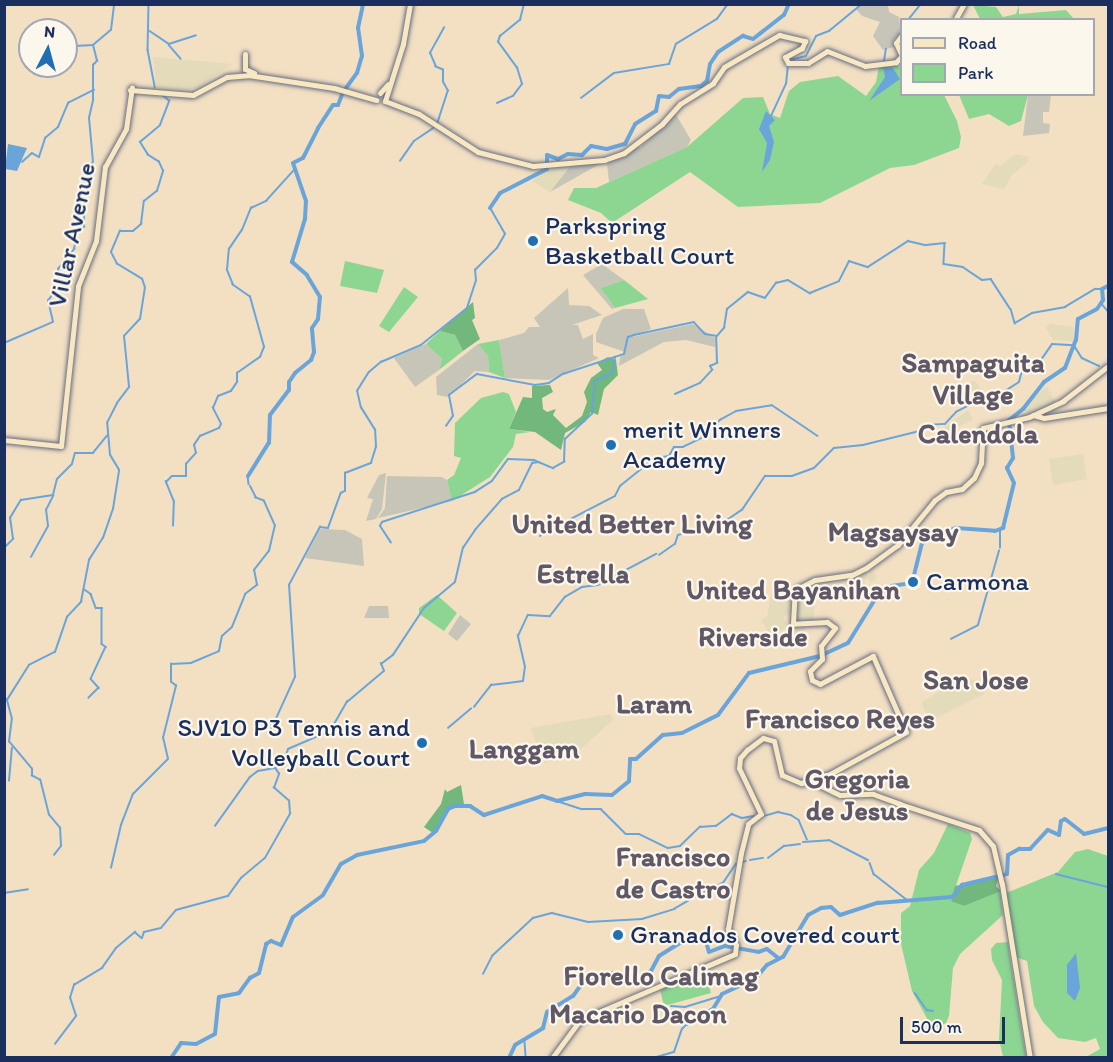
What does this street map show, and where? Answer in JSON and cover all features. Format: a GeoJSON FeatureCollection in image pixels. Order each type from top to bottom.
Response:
{"type":"FeatureCollection","features":[{"type":"Feature","properties":{"kind":"main road"},"geometry":{"type":"LineString","coordinates":[[380,98],[403,44],[409,4]]}},
{"type":"Feature","properties":{"kind":"main road"},"geometry":{"type":"LineString","coordinates":[[956,18],[964,4]]}},
{"type":"Feature","properties":{"kind":"main road"},"geometry":{"type":"LineString","coordinates":[[233,75],[254,73],[380,98],[418,114],[461,145],[528,165],[547,165],[604,160],[624,153],[662,124],[678,106],[713,83],[724,67],[779,35],[801,38],[806,42],[785,57],[788,63],[808,63],[827,51],[862,65],[884,64],[900,60]]}},
{"type":"Feature","properties":{"kind":"main road"},"geometry":{"type":"LineString","coordinates":[[900,38],[896,43],[900,52]]}},
{"type":"Feature","properties":{"kind":"main road"},"geometry":{"type":"LineString","coordinates":[[245,54],[244,67],[254,73]]}},
{"type":"Feature","properties":{"kind":"main road"},"geometry":{"type":"LineString","coordinates":[[233,75],[258,76],[345,90]]}},
{"type":"Feature","properties":{"kind":"main road","name":"Villar Avenue"},"geometry":{"type":"LineString","coordinates":[[4,440],[61,446],[80,287],[99,233],[107,168],[127,129],[131,89],[197,95],[233,75]]}},
{"type":"Feature","properties":{"kind":"main road"},"geometry":{"type":"LineString","coordinates":[[551,1058],[579,1019],[735,954],[735,944],[728,929],[739,863],[748,824],[761,813],[740,771],[743,754],[760,739],[770,739],[778,746],[782,775],[798,783],[814,781],[906,732],[873,656],[818,684],[812,680],[810,671],[821,654],[821,646],[834,633],[833,625],[827,622],[793,624],[791,608],[797,587],[822,579],[855,575],[866,568],[898,545],[921,513],[942,495],[962,489],[974,478],[981,464],[983,428],[1033,415],[1063,401],[1108,366]]}},
{"type":"Feature","properties":{"kind":"main road"},"geometry":{"type":"LineString","coordinates":[[1033,415],[1044,418],[1108,408]]}},
{"type":"Feature","properties":{"kind":"main road"},"geometry":{"type":"LineString","coordinates":[[814,781],[840,795],[873,794],[981,833],[990,841],[1001,878],[1029,1058]]}},
{"type":"Feature","properties":{"kind":"main road"},"geometry":{"type":"LineString","coordinates":[[1001,878],[1006,923],[1029,1058]]}},
{"type":"Feature","properties":{"kind":"shaded area"},"geometry":{"type":"Polygon","coordinates":[[[864,5],[888,5],[889,12],[899,17],[900,34],[894,39],[894,47],[883,50],[873,36],[880,22],[862,16],[856,9],[864,5]]]}},
{"type":"Feature","properties":{"kind":"shaded area"},"geometry":{"type":"Polygon","coordinates":[[[153,57],[233,64],[199,87],[185,90],[156,87],[153,57]]]}},
{"type":"Feature","properties":{"kind":"shaded area"},"geometry":{"type":"Polygon","coordinates":[[[1028,96],[1051,96],[1049,112],[1043,112],[1043,123],[1050,124],[1049,133],[1023,136],[1028,96]]]}},
{"type":"Feature","properties":{"kind":"shaded area"},"geometry":{"type":"Polygon","coordinates":[[[675,113],[691,140],[687,147],[609,182],[607,164],[638,145],[640,148],[675,113]]]}},
{"type":"Feature","properties":{"kind":"shaded area"},"geometry":{"type":"Polygon","coordinates":[[[1015,154],[1029,157],[1028,162],[1012,175],[1004,189],[982,184],[995,164],[1000,166],[1015,154]]]}},
{"type":"Feature","properties":{"kind":"shaded area"},"geometry":{"type":"Polygon","coordinates":[[[605,161],[550,192],[572,164],[605,161]]]}},
{"type":"Feature","properties":{"kind":"shaded area"},"geometry":{"type":"Polygon","coordinates":[[[571,165],[550,192],[532,181],[552,166],[571,165]]]}},
{"type":"Feature","properties":{"kind":"shaded area"},"geometry":{"type":"Polygon","coordinates":[[[602,264],[624,280],[600,288],[615,308],[612,309],[583,275],[602,264]]]}},
{"type":"Feature","properties":{"kind":"shaded area"},"geometry":{"type":"Polygon","coordinates":[[[568,288],[569,305],[589,306],[602,315],[572,325],[578,325],[583,339],[593,334],[593,355],[599,358],[549,380],[505,378],[499,340],[524,333],[529,327],[540,327],[534,318],[568,288]]]}},
{"type":"Feature","properties":{"kind":"shaded area"},"geometry":{"type":"Polygon","coordinates":[[[623,309],[644,309],[651,329],[631,337],[693,324],[715,338],[715,347],[686,340],[664,342],[619,366],[620,357],[625,352],[596,342],[596,334],[603,318],[623,309]]]}},
{"type":"Feature","properties":{"kind":"shaded area"},"geometry":{"type":"Polygon","coordinates":[[[1049,324],[1074,327],[1073,341],[1053,340],[1046,328],[1049,324]]]}},
{"type":"Feature","properties":{"kind":"shaded area"},"geometry":{"type":"Polygon","coordinates":[[[426,344],[442,359],[439,370],[415,387],[394,358],[426,344]]]}},
{"type":"Feature","properties":{"kind":"shaded area"},"geometry":{"type":"Polygon","coordinates":[[[478,344],[488,356],[489,372],[475,371],[448,397],[437,395],[436,377],[478,344]]]}},
{"type":"Feature","properties":{"kind":"shaded area"},"geometry":{"type":"Polygon","coordinates":[[[974,380],[984,393],[983,402],[979,398],[973,401],[964,386],[974,380]]]}},
{"type":"Feature","properties":{"kind":"shaded area"},"geometry":{"type":"Polygon","coordinates":[[[1047,387],[1056,403],[1028,416],[1024,408],[1029,399],[1047,387]]]}},
{"type":"Feature","properties":{"kind":"shaded area"},"geometry":{"type":"Polygon","coordinates":[[[968,410],[973,420],[946,432],[945,427],[968,410]]]}},
{"type":"Feature","properties":{"kind":"shaded area"},"geometry":{"type":"Polygon","coordinates":[[[1083,454],[1087,479],[1053,485],[1049,459],[1083,454]]]}},
{"type":"Feature","properties":{"kind":"shaded area"},"geometry":{"type":"Polygon","coordinates":[[[386,473],[382,509],[376,519],[366,521],[373,499],[367,498],[379,475],[386,473]]]}},
{"type":"Feature","properties":{"kind":"shaded area"},"geometry":{"type":"Polygon","coordinates":[[[387,476],[442,477],[447,480],[452,501],[378,518],[385,508],[387,476]]]}},
{"type":"Feature","properties":{"kind":"shaded area"},"geometry":{"type":"Polygon","coordinates":[[[320,529],[345,530],[362,539],[364,566],[305,558],[320,529]]]}},
{"type":"Feature","properties":{"kind":"shaded area"},"geometry":{"type":"Polygon","coordinates":[[[865,571],[868,577],[874,573],[877,578],[871,583],[868,578],[864,581],[866,586],[857,590],[850,588],[847,578],[865,571]]]}},
{"type":"Feature","properties":{"kind":"shaded area"},"geometry":{"type":"Polygon","coordinates":[[[776,587],[784,595],[792,595],[790,613],[783,617],[788,624],[792,622],[772,638],[761,620],[767,617],[772,590],[776,587]]]}},
{"type":"Feature","properties":{"kind":"shaded area"},"geometry":{"type":"Polygon","coordinates":[[[795,594],[814,594],[814,621],[795,623],[795,594]]]}},
{"type":"Feature","properties":{"kind":"shaded area"},"geometry":{"type":"Polygon","coordinates":[[[369,606],[388,606],[389,618],[364,618],[369,606]]]}},
{"type":"Feature","properties":{"kind":"shaded area"},"geometry":{"type":"Polygon","coordinates":[[[460,615],[471,624],[457,641],[448,634],[460,615]]]}},
{"type":"Feature","properties":{"kind":"shaded area"},"geometry":{"type":"Polygon","coordinates":[[[807,623],[799,641],[793,647],[784,634],[793,626],[807,623]]]}},
{"type":"Feature","properties":{"kind":"shaded area"},"geometry":{"type":"Polygon","coordinates":[[[964,676],[976,681],[985,694],[930,721],[921,703],[964,676]]]}},
{"type":"Feature","properties":{"kind":"shaded area"},"geometry":{"type":"Polygon","coordinates":[[[611,714],[613,720],[580,750],[545,763],[530,728],[611,714]]]}},
{"type":"Feature","properties":{"kind":"green space"},"geometry":{"type":"Polygon","coordinates":[[[973,5],[996,7],[1003,17],[1016,14],[1019,5],[1019,14],[1066,10],[1073,18],[980,18],[973,5]]]}},
{"type":"Feature","properties":{"kind":"green space"},"geometry":{"type":"Polygon","coordinates":[[[889,64],[900,67],[900,96],[944,96],[957,121],[961,137],[959,148],[914,165],[890,168],[820,203],[738,207],[690,172],[612,223],[601,213],[568,200],[574,188],[596,188],[687,147],[743,98],[763,97],[770,114],[780,118],[789,91],[800,82],[838,76],[866,96],[876,82],[879,66],[889,64]]]}},
{"type":"Feature","properties":{"kind":"green space"},"geometry":{"type":"Polygon","coordinates":[[[959,96],[1028,96],[1021,121],[1009,126],[989,114],[969,119],[959,96]]]}},
{"type":"Feature","properties":{"kind":"green space"},"geometry":{"type":"Polygon","coordinates":[[[345,261],[384,270],[377,293],[340,286],[345,261]]]}},
{"type":"Feature","properties":{"kind":"green space"},"geometry":{"type":"Polygon","coordinates":[[[624,280],[648,299],[615,308],[600,288],[624,280]]]}},
{"type":"Feature","properties":{"kind":"green space"},"geometry":{"type":"Polygon","coordinates":[[[404,287],[418,297],[389,332],[379,326],[404,287]]]}},
{"type":"Feature","properties":{"kind":"green space"},"geometry":{"type":"Polygon","coordinates":[[[473,302],[475,318],[472,320],[480,339],[463,351],[455,335],[440,331],[473,302]]]}},
{"type":"Feature","properties":{"kind":"green space"},"geometry":{"type":"Polygon","coordinates":[[[440,331],[455,335],[463,351],[439,370],[442,359],[426,344],[440,331]]]}},
{"type":"Feature","properties":{"kind":"green space"},"geometry":{"type":"Polygon","coordinates":[[[499,340],[505,378],[489,372],[488,356],[478,344],[499,340]]]}},
{"type":"Feature","properties":{"kind":"green space"},"geometry":{"type":"Polygon","coordinates":[[[608,357],[616,360],[618,375],[604,389],[598,415],[591,412],[585,422],[565,433],[561,450],[535,432],[509,429],[523,397],[532,398],[532,386],[550,385],[553,392],[542,398],[543,409],[547,412],[556,409],[553,415],[566,428],[582,416],[587,402],[584,392],[591,378],[602,370],[597,363],[608,357]]]}},
{"type":"Feature","properties":{"kind":"green space"},"geometry":{"type":"Polygon","coordinates":[[[503,392],[509,394],[516,412],[509,429],[530,432],[516,434],[513,447],[490,477],[452,501],[447,480],[454,475],[461,458],[454,456],[455,423],[481,398],[503,392]]]}},
{"type":"Feature","properties":{"kind":"green space"},"geometry":{"type":"Polygon","coordinates":[[[437,595],[457,613],[444,631],[419,614],[419,608],[437,595]]]}},
{"type":"Feature","properties":{"kind":"green space"},"geometry":{"type":"Polygon","coordinates":[[[461,785],[464,804],[448,808],[433,833],[424,827],[441,804],[445,789],[447,792],[461,785]]]}},
{"type":"Feature","properties":{"kind":"green space"},"geometry":{"type":"Polygon","coordinates":[[[948,824],[970,833],[972,839],[951,900],[964,906],[1000,891],[1003,915],[960,954],[953,968],[949,1016],[946,1023],[938,1027],[930,1024],[912,991],[901,944],[901,913],[910,906],[919,870],[934,853],[948,824]]]}},
{"type":"Feature","properties":{"kind":"green space"},"geometry":{"type":"Polygon","coordinates":[[[1088,849],[1108,856],[1108,1057],[1086,1057],[1100,1049],[1096,1038],[1085,1042],[1058,1038],[1043,1022],[1034,1006],[1027,961],[1015,957],[1006,893],[1058,872],[1075,852],[1088,849]]]}},
{"type":"Feature","properties":{"kind":"green space"},"geometry":{"type":"Polygon","coordinates":[[[999,876],[996,886],[1001,891],[964,906],[951,901],[955,886],[999,876]]]}},
{"type":"Feature","properties":{"kind":"green space"},"geometry":{"type":"Polygon","coordinates":[[[1008,942],[1026,1057],[1003,1057],[999,1039],[1002,980],[992,960],[991,949],[996,943],[1008,942]]]}},
{"type":"Feature","properties":{"kind":"green space"},"geometry":{"type":"Polygon","coordinates":[[[685,979],[707,979],[711,993],[664,1006],[660,990],[685,979]]]}},
{"type":"Feature","properties":{"kind":"water"},"geometry":{"type":"Polygon","coordinates":[[[883,67],[893,68],[900,79],[869,101],[885,77],[883,67]]]}},
{"type":"Feature","properties":{"kind":"water"},"geometry":{"type":"Polygon","coordinates":[[[766,111],[775,120],[769,126],[774,142],[770,160],[762,172],[767,143],[759,129],[766,111]]]}},
{"type":"Feature","properties":{"kind":"water"},"geometry":{"type":"Polygon","coordinates":[[[8,144],[27,148],[17,171],[5,169],[8,144]]]}},
{"type":"Feature","properties":{"kind":"water"},"geometry":{"type":"Polygon","coordinates":[[[1076,953],[1080,988],[1075,1001],[1067,993],[1067,965],[1076,953]]]}},
{"type":"Feature","properties":{"kind":"waterway"},"geometry":{"type":"LineString","coordinates":[[4,343],[53,322],[48,301],[60,283],[58,269],[74,249],[78,230],[84,227],[84,201],[79,193],[93,162],[89,118],[93,100],[93,65],[97,61],[93,45],[111,30],[114,4]]}},
{"type":"Feature","properties":{"kind":"waterway"},"geometry":{"type":"LineString","coordinates":[[149,4],[148,50],[155,87]]}},
{"type":"Feature","properties":{"kind":"waterway"},"geometry":{"type":"LineString","coordinates":[[346,88],[357,73],[362,56],[358,28],[363,4]]}},
{"type":"Feature","properties":{"kind":"waterway"},"geometry":{"type":"LineString","coordinates":[[497,103],[513,96],[522,84],[517,68],[498,42],[500,36],[520,20],[524,4]]}},
{"type":"Feature","properties":{"kind":"waterway"},"geometry":{"type":"LineString","coordinates":[[581,98],[614,73],[669,64],[676,44],[717,19],[728,4]]}},
{"type":"Feature","properties":{"kind":"waterway"},"geometry":{"type":"LineString","coordinates":[[490,208],[500,193],[547,169],[547,155],[558,159],[568,154],[582,155],[591,146],[607,149],[625,144],[635,124],[656,111],[659,96],[669,97],[679,89],[701,86],[707,81],[710,64],[718,52],[743,36],[753,39],[784,15],[789,4]]}},
{"type":"Feature","properties":{"kind":"waterway"},"geometry":{"type":"LineString","coordinates":[[790,60],[806,56],[816,36],[829,31],[862,4]]}},
{"type":"Feature","properties":{"kind":"waterway"},"geometry":{"type":"LineString","coordinates":[[910,18],[921,4]]}},
{"type":"Feature","properties":{"kind":"waterway"},"geometry":{"type":"LineString","coordinates":[[437,124],[448,91],[443,82],[443,70],[436,67],[430,53],[444,28]]}},
{"type":"Feature","properties":{"kind":"waterway"},"geometry":{"type":"LineString","coordinates":[[150,31],[169,44],[196,35]]}},
{"type":"Feature","properties":{"kind":"waterway"},"geometry":{"type":"LineString","coordinates":[[78,46],[93,45]]}},
{"type":"Feature","properties":{"kind":"waterway"},"geometry":{"type":"LineString","coordinates":[[169,45],[181,59]]}},
{"type":"Feature","properties":{"kind":"waterway"},"geometry":{"type":"LineString","coordinates":[[884,61],[886,49]]}},
{"type":"Feature","properties":{"kind":"waterway"},"geometry":{"type":"LineString","coordinates":[[771,116],[786,84],[788,66]]}},
{"type":"Feature","properties":{"kind":"waterway"},"geometry":{"type":"LineString","coordinates":[[22,162],[32,153],[39,157],[45,138],[58,127],[68,103],[94,90]]}},
{"type":"Feature","properties":{"kind":"waterway"},"geometry":{"type":"LineString","coordinates":[[248,476],[269,443],[270,415],[289,390],[289,382],[295,373],[311,360],[314,352],[312,328],[318,319],[320,297],[307,275],[292,262],[305,219],[306,201],[293,163],[303,158],[318,128],[333,105],[338,105],[343,92]]}},
{"type":"Feature","properties":{"kind":"waterway"},"geometry":{"type":"LineString","coordinates":[[54,855],[61,846],[60,828],[49,815],[40,780],[32,776],[32,769],[9,742],[12,719],[7,700],[29,665],[55,652],[67,617],[81,602],[89,560],[103,538],[113,509],[119,470],[110,455],[107,423],[117,403],[129,387],[124,336],[140,319],[145,288],[142,279],[117,264],[111,252],[120,231],[133,231],[141,224],[144,201],[157,191],[163,171],[159,162],[148,155],[140,142],[160,125],[169,101],[163,96]]}},
{"type":"Feature","properties":{"kind":"waterway"},"geometry":{"type":"LineString","coordinates":[[400,161],[414,141],[433,128]]}},
{"type":"Feature","properties":{"kind":"waterway"},"geometry":{"type":"LineString","coordinates":[[173,526],[174,502],[166,482],[172,476],[186,476],[186,464],[196,453],[194,445],[200,436],[219,428],[221,424],[213,408],[218,396],[231,391],[237,382],[237,373],[260,357],[264,347],[250,297],[233,285],[227,270],[229,249],[242,230],[251,208],[266,201],[294,170]]}},
{"type":"Feature","properties":{"kind":"waterway"},"geometry":{"type":"LineString","coordinates":[[269,734],[295,677],[289,585],[320,527],[328,528],[341,493],[345,491],[345,473],[371,463],[376,447],[375,430],[361,408],[357,391],[369,372],[381,362],[421,345],[467,308],[476,281],[475,270],[497,248],[505,234],[490,208]]}},
{"type":"Feature","properties":{"kind":"waterway"},"geometry":{"type":"LineString","coordinates":[[446,426],[453,416],[449,395],[477,374],[535,385],[549,383],[563,374],[624,354],[628,337],[634,335],[694,322],[705,334],[717,336],[724,328],[727,309],[748,292],[765,298],[776,283],[788,280],[810,293],[839,281],[849,261],[868,267],[908,241],[926,245],[945,243],[944,264],[963,267],[982,280],[991,279],[1010,308]]}},
{"type":"Feature","properties":{"kind":"waterway"},"geometry":{"type":"LineString","coordinates":[[171,1058],[181,1043],[196,1044],[215,1034],[219,997],[239,993],[250,978],[259,973],[266,944],[271,941],[281,945],[293,917],[323,895],[341,864],[357,855],[424,841],[436,831],[448,809],[455,806],[470,806],[484,815],[542,796],[557,801],[585,794],[612,795],[629,781],[630,759],[636,759],[663,735],[682,733],[718,715],[749,673],[820,656],[848,643],[877,596],[892,586],[912,583],[922,543],[956,528],[995,531],[1003,528],[1014,483],[1007,468],[1013,458],[1009,420],[1023,409],[1044,382],[1065,368],[1076,340],[1078,319],[1097,309],[1103,300],[1102,289],[1108,286]]}},
{"type":"Feature","properties":{"kind":"waterway"},"geometry":{"type":"LineString","coordinates":[[1011,309],[1015,323],[1032,313],[1065,307],[1095,289],[1102,289]]}},
{"type":"Feature","properties":{"kind":"waterway"},"geometry":{"type":"LineString","coordinates":[[1101,303],[1108,311]]}},
{"type":"Feature","properties":{"kind":"waterway"},"geometry":{"type":"LineString","coordinates":[[675,394],[700,383],[712,370],[710,366],[717,363],[716,338]]}},
{"type":"Feature","properties":{"kind":"waterway"},"geometry":{"type":"LineString","coordinates":[[659,555],[675,544],[678,535],[695,530],[697,524],[721,524],[742,510],[765,476],[792,476],[814,468],[834,448],[863,445],[920,431],[924,425],[945,424],[956,412],[978,401],[992,406],[996,397],[1019,382],[1024,363],[1041,360],[1052,344],[1074,345],[1082,358],[1099,366]]}},
{"type":"Feature","properties":{"kind":"waterway"},"geometry":{"type":"LineString","coordinates":[[391,543],[380,526],[382,522],[475,492],[492,481],[508,459],[534,460],[553,468],[564,462],[565,439],[592,414],[595,381],[612,373],[615,357]]}},
{"type":"Feature","properties":{"kind":"waterway"},"geometry":{"type":"LineString","coordinates":[[4,395],[4,401]]}},
{"type":"Feature","properties":{"kind":"waterway"},"geometry":{"type":"LineString","coordinates":[[540,536],[556,521],[567,521],[615,496],[620,486],[655,458],[669,456],[674,447],[683,447],[706,436],[720,420],[736,411],[772,405],[818,436]]}},
{"type":"Feature","properties":{"kind":"waterway"},"geometry":{"type":"LineString","coordinates":[[4,548],[13,539],[10,518],[21,500],[53,495],[57,479],[72,464],[75,453],[93,453],[107,436]]}},
{"type":"Feature","properties":{"kind":"waterway"},"geometry":{"type":"LineString","coordinates":[[215,826],[250,777],[258,771],[275,768],[285,759],[288,749],[330,731],[347,702],[384,671],[381,664],[393,655],[424,608],[455,582],[463,548],[475,530],[502,499],[519,490],[532,463],[539,462]]}},
{"type":"Feature","properties":{"kind":"waterway"},"geometry":{"type":"LineString","coordinates":[[248,476],[249,484]]}},
{"type":"Feature","properties":{"kind":"waterway"},"geometry":{"type":"LineString","coordinates":[[111,868],[121,825],[133,794],[168,759],[163,738],[176,686],[171,682],[171,664],[191,663],[219,651],[222,636],[232,627],[245,594],[257,585],[254,570],[269,551],[275,526],[264,501],[256,498],[250,486]]}},
{"type":"Feature","properties":{"kind":"waterway"},"geometry":{"type":"LineString","coordinates":[[31,557],[48,526],[46,510],[53,496]]}},
{"type":"Feature","properties":{"kind":"waterway"},"geometry":{"type":"LineString","coordinates":[[1000,530],[1000,548]]}},
{"type":"Feature","properties":{"kind":"waterway"},"geometry":{"type":"LineString","coordinates":[[951,639],[978,625],[999,551]]}},
{"type":"Feature","properties":{"kind":"waterway"},"geometry":{"type":"LineString","coordinates":[[474,707],[491,685],[523,681],[525,667],[518,636],[528,615],[550,616],[565,597],[582,587],[598,585],[656,554]]}},
{"type":"Feature","properties":{"kind":"waterway"},"geometry":{"type":"LineString","coordinates":[[84,589],[91,594],[96,608],[102,608],[102,644],[106,647],[91,679],[99,688],[89,698]]}},
{"type":"Feature","properties":{"kind":"waterway"},"geometry":{"type":"LineString","coordinates":[[448,728],[471,709]]}},
{"type":"Feature","properties":{"kind":"waterway"},"geometry":{"type":"LineString","coordinates":[[9,781],[12,748]]}},
{"type":"Feature","properties":{"kind":"waterway"},"geometry":{"type":"LineString","coordinates":[[55,1044],[76,1016],[70,998],[74,985],[102,968],[116,948],[135,932],[142,938],[144,932],[161,928],[176,910],[228,896],[241,878],[265,858],[290,814],[289,801],[274,788],[279,774],[275,768]]}},
{"type":"Feature","properties":{"kind":"waterway"},"geometry":{"type":"LineString","coordinates":[[557,801],[582,809],[601,809],[626,834],[639,834],[668,848],[680,846],[700,827],[716,826],[732,814],[742,818],[754,816]]}},
{"type":"Feature","properties":{"kind":"waterway"},"geometry":{"type":"LineString","coordinates":[[764,816],[778,812],[791,815],[799,820],[807,839]]}},
{"type":"Feature","properties":{"kind":"waterway"},"geometry":{"type":"LineString","coordinates":[[687,1024],[713,1009],[722,994],[756,978],[767,965],[783,957],[808,915],[821,908],[831,907],[840,915],[878,903],[952,897],[962,885],[1007,874],[1008,855],[1019,849],[1030,849],[1048,830],[1059,835],[1061,821],[1065,819],[1084,834],[1108,828]]}},
{"type":"Feature","properties":{"kind":"waterway"},"geometry":{"type":"LineString","coordinates":[[803,842],[829,840],[868,860]]}},
{"type":"Feature","properties":{"kind":"waterway"},"geometry":{"type":"LineString","coordinates":[[768,858],[784,846],[800,844]]}},
{"type":"Feature","properties":{"kind":"waterway"},"geometry":{"type":"LineString","coordinates":[[750,860],[763,858]]}},
{"type":"Feature","properties":{"kind":"waterway"},"geometry":{"type":"LineString","coordinates":[[741,863],[746,861]]}},
{"type":"Feature","properties":{"kind":"waterway"},"geometry":{"type":"LineString","coordinates":[[870,863],[874,874],[906,899]]}},
{"type":"Feature","properties":{"kind":"waterway"},"geometry":{"type":"LineString","coordinates":[[695,897],[723,883],[736,864]]}},
{"type":"Feature","properties":{"kind":"waterway"},"geometry":{"type":"LineString","coordinates":[[1056,874],[1108,887]]}},
{"type":"Feature","properties":{"kind":"waterway"},"geometry":{"type":"LineString","coordinates":[[4,893],[28,889]]}},
{"type":"Feature","properties":{"kind":"waterway"},"geometry":{"type":"LineString","coordinates":[[483,974],[492,956],[533,918],[552,913],[588,922],[642,919],[674,909],[693,898]]}},
{"type":"Feature","properties":{"kind":"waterway"},"geometry":{"type":"LineString","coordinates":[[509,1058],[515,1045],[543,1028],[547,1012],[573,996],[584,981],[613,973],[626,983],[642,977],[651,971],[659,956],[686,939],[706,942],[709,952],[725,946],[758,952],[767,949],[778,958]]}},
{"type":"Feature","properties":{"kind":"waterway"},"geometry":{"type":"LineString","coordinates":[[915,993],[927,1010],[933,1011]]}},
{"type":"Feature","properties":{"kind":"waterway"},"geometry":{"type":"LineString","coordinates":[[671,1006],[685,1007],[721,996]]}},
{"type":"Feature","properties":{"kind":"waterway"},"geometry":{"type":"LineString","coordinates":[[653,1058],[674,1052],[682,1029],[687,1024]]}},
{"type":"Feature","properties":{"kind":"waterway"},"geometry":{"type":"LineString","coordinates":[[525,1042],[526,1058]]}},
{"type":"Feature","properties":{"kind":"place","name":"Parkspring Basketball Court"},"geometry":{"type":"Point","coordinates":[533,241]}},
{"type":"Feature","properties":{"kind":"place","name":"merit Winners Academy"},"geometry":{"type":"Point","coordinates":[611,445]}},
{"type":"Feature","properties":{"kind":"place","name":"Carmona"},"geometry":{"type":"Point","coordinates":[913,582]}},
{"type":"Feature","properties":{"kind":"place","name":"SJV10 P3 Tennis and Volleyball Court"},"geometry":{"type":"Point","coordinates":[422,743]}},
{"type":"Feature","properties":{"kind":"place","name":"Granados Covered court"},"geometry":{"type":"Point","coordinates":[618,935]}},
{"type":"Feature","properties":{"kind":"district","name":"Sampaguita Village"},"geometry":{"type":"Point","coordinates":[973,378]}},
{"type":"Feature","properties":{"kind":"district","name":"Calendola"},"geometry":{"type":"Point","coordinates":[978,433]}},
{"type":"Feature","properties":{"kind":"district","name":"United Better Living"},"geometry":{"type":"Point","coordinates":[632,523]}},
{"type":"Feature","properties":{"kind":"district","name":"Magsaysay"},"geometry":{"type":"Point","coordinates":[893,531]}},
{"type":"Feature","properties":{"kind":"district","name":"Estrella"},"geometry":{"type":"Point","coordinates":[583,573]}},
{"type":"Feature","properties":{"kind":"district","name":"United Bayanihan"},"geometry":{"type":"Point","coordinates":[793,589]}},
{"type":"Feature","properties":{"kind":"district","name":"Riverside"},"geometry":{"type":"Point","coordinates":[753,636]}},
{"type":"Feature","properties":{"kind":"district","name":"San Jose"},"geometry":{"type":"Point","coordinates":[976,679]}},
{"type":"Feature","properties":{"kind":"district","name":"Laram"},"geometry":{"type":"Point","coordinates":[654,703]}},
{"type":"Feature","properties":{"kind":"district","name":"Francisco Reyes"},"geometry":{"type":"Point","coordinates":[840,718]}},
{"type":"Feature","properties":{"kind":"district","name":"Langgam"},"geometry":{"type":"Point","coordinates":[524,748]}},
{"type":"Feature","properties":{"kind":"district","name":"Gregoria de Jesus"},"geometry":{"type":"Point","coordinates":[857,794]}},
{"type":"Feature","properties":{"kind":"district","name":"Francisco de Castro"},"geometry":{"type":"Point","coordinates":[673,872]}},
{"type":"Feature","properties":{"kind":"district","name":"Fiorello Calimag"},"geometry":{"type":"Point","coordinates":[661,975]}},
{"type":"Feature","properties":{"kind":"district","name":"Macario Dacon"},"geometry":{"type":"Point","coordinates":[638,1013]}}]}
